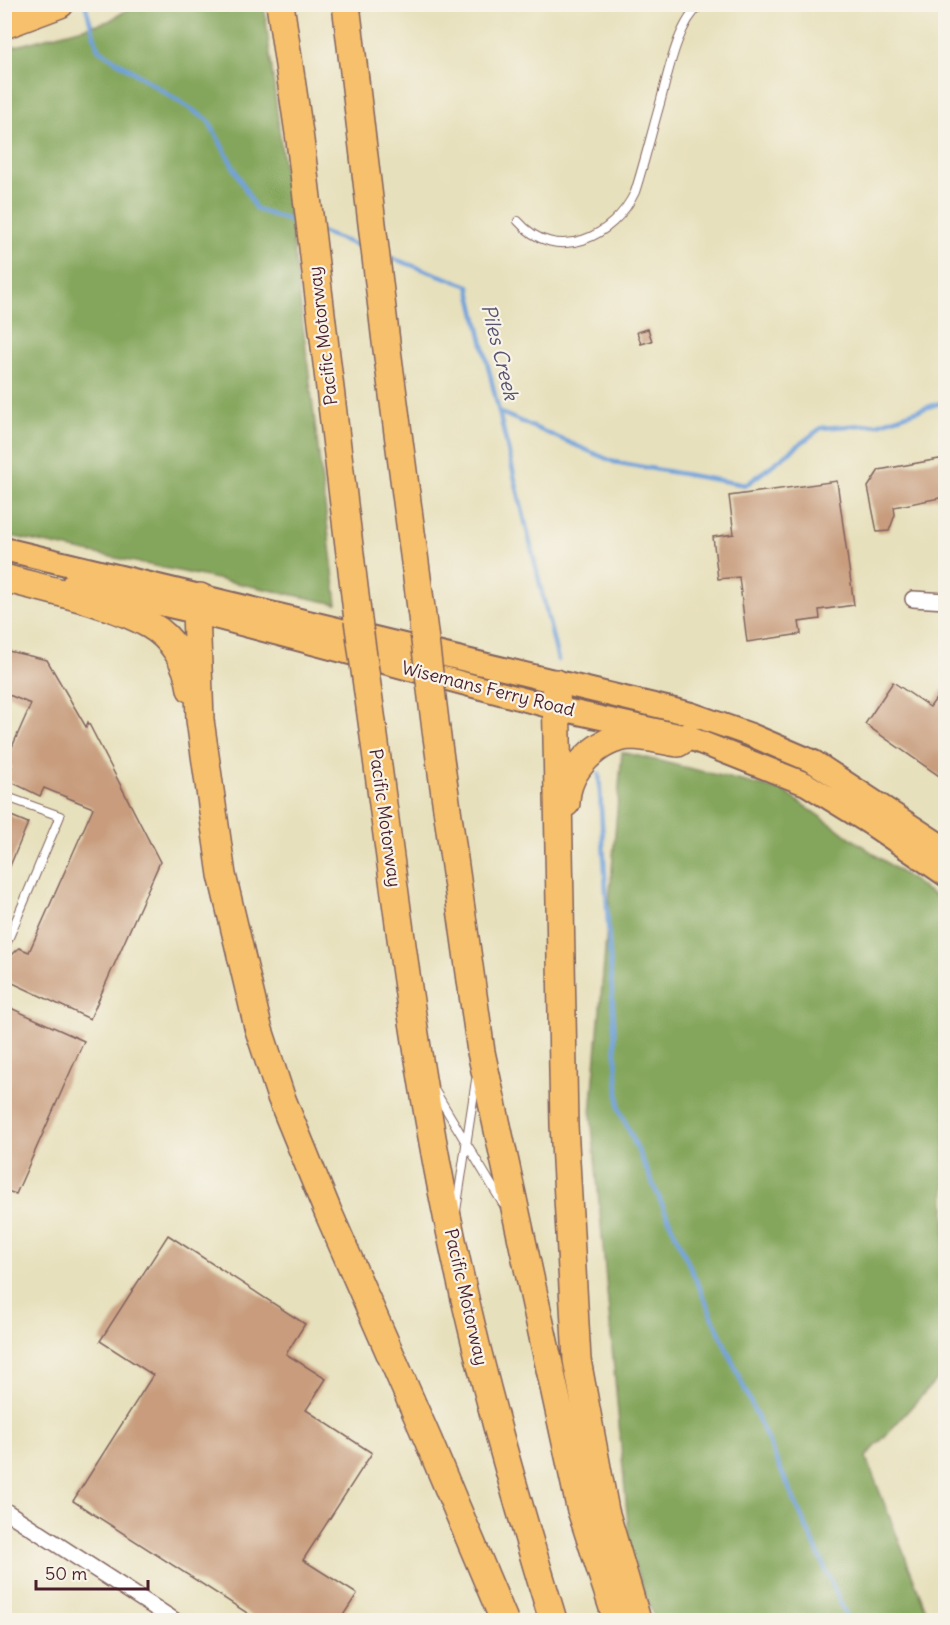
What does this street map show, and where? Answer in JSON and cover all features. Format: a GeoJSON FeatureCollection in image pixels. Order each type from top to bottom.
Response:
{"type":"FeatureCollection","features":[{"type":"Feature","properties":{"kind":"highway","name":"Pacific Motorway"},"geometry":{"type":"LineString","coordinates":[[280,4],[300,140],[358,620],[420,1066],[452,1239],[495,1423],[553,1620]]}},
{"type":"Feature","properties":{"kind":"highway"},"geometry":{"type":"LineString","coordinates":[[346,4],[386,342],[436,730],[481,1052],[580,1507],[617,1620]]}},
{"type":"Feature","properties":{"kind":"highway"},"geometry":{"type":"LineString","coordinates":[[4,25],[57,6]]}},
{"type":"Feature","properties":{"kind":"highway"},"geometry":{"type":"LineString","coordinates":[[4,578],[100,605],[151,625],[170,641],[185,665],[191,685],[195,717],[200,720]]}},
{"type":"Feature","properties":{"kind":"highway"},"geometry":{"type":"LineString","coordinates":[[198,604],[200,720],[222,875],[258,1026],[281,1097],[328,1212],[504,1620]]}},
{"type":"Feature","properties":{"kind":"highway"},"geometry":{"type":"LineString","coordinates":[[556,695],[564,1125],[577,1360],[605,1511],[637,1620]]}},
{"type":"Feature","properties":{"kind":"highway"},"geometry":{"type":"LineString","coordinates":[[560,854],[565,850],[566,792],[572,775],[584,759],[598,748],[622,738],[633,736],[678,744],[687,737]]}},
{"type":"Feature","properties":{"kind":"main road","name":"Wisemans Ferry Road"},"geometry":{"type":"LineString","coordinates":[[4,549],[198,604],[556,695],[687,737],[806,784],[871,824],[945,875]]}},
{"type":"Feature","properties":{"kind":"main road","name":"Wisemans Ferry Road"},"geometry":{"type":"LineString","coordinates":[[4,568],[198,604]]}},
{"type":"Feature","properties":{"kind":"main road","name":"Wisemans Ferry Road"},"geometry":{"type":"LineString","coordinates":[[556,695],[691,714],[752,735],[814,762],[945,849]]}},
{"type":"Feature","properties":{"kind":"street"},"geometry":{"type":"LineString","coordinates":[[914,599],[945,601]]}},
{"type":"Feature","properties":{"kind":"street"},"geometry":{"type":"LineString","coordinates":[[4,1510],[174,1620]]}},
{"type":"Feature","properties":{"kind":"lane"},"geometry":{"type":"LineString","coordinates":[[518,221],[537,236],[548,241],[563,243],[585,240],[616,222],[629,206],[635,192],[682,31],[701,4]]}},
{"type":"Feature","properties":{"kind":"lane"},"geometry":{"type":"LineString","coordinates":[[4,796],[60,816],[7,942],[4,943]]}},
{"type":"Feature","properties":{"kind":"lane"},"geometry":{"type":"LineString","coordinates":[[452,1239],[481,1052]]}},
{"type":"Feature","properties":{"kind":"lane"},"geometry":{"type":"LineString","coordinates":[[420,1066],[520,1231]]}},
{"type":"Feature","properties":{"kind":"green space"},"geometry":{"type":"Polygon","coordinates":[[[135,5],[264,5],[337,604],[5,535],[5,49],[109,21],[135,5]]]}},
{"type":"Feature","properties":{"kind":"green space"},"geometry":{"type":"Polygon","coordinates":[[[622,752],[783,791],[945,903],[945,1370],[866,1457],[930,1620],[655,1620],[631,1557],[591,1114],[622,752]]]}},
{"type":"Feature","properties":{"kind":"building"},"geometry":{"type":"Polygon","coordinates":[[[648,329],[652,341],[641,344],[637,332],[648,329]]]}},
{"type":"Feature","properties":{"kind":"building"},"geometry":{"type":"Polygon","coordinates":[[[945,458],[945,497],[894,507],[895,515],[889,531],[877,532],[868,487],[879,470],[945,458]]]}},
{"type":"Feature","properties":{"kind":"building"},"geometry":{"type":"Polygon","coordinates":[[[837,481],[854,605],[819,610],[820,619],[799,622],[801,634],[747,642],[739,577],[718,579],[713,537],[734,534],[729,496],[837,481]]]}},
{"type":"Feature","properties":{"kind":"building"},"geometry":{"type":"Polygon","coordinates":[[[4,650],[47,660],[86,727],[88,722],[160,862],[90,1019],[4,979],[4,963],[19,948],[29,952],[93,808],[44,788],[40,796],[7,780],[12,767],[5,763],[31,704],[4,693],[4,650]]]}},
{"type":"Feature","properties":{"kind":"building"},"geometry":{"type":"Polygon","coordinates":[[[893,682],[930,707],[945,686],[945,780],[865,724],[893,682]]]}},
{"type":"Feature","properties":{"kind":"building"},"geometry":{"type":"Polygon","coordinates":[[[4,813],[28,823],[5,878],[4,878],[4,813]]]}},
{"type":"Feature","properties":{"kind":"building"},"geometry":{"type":"Polygon","coordinates":[[[4,1005],[84,1041],[16,1194],[4,1190],[4,1005]]]}},
{"type":"Feature","properties":{"kind":"building"},"geometry":{"type":"Polygon","coordinates":[[[168,1235],[305,1324],[286,1354],[326,1379],[306,1410],[372,1453],[303,1560],[357,1594],[340,1620],[258,1620],[73,1501],[153,1375],[100,1341],[168,1235]]]}},
{"type":"Feature","properties":{"kind":"waterway","name":"Piles Creek"},"geometry":{"type":"LineString","coordinates":[[85,4],[98,49],[208,120],[256,209],[302,225]]}},
{"type":"Feature","properties":{"kind":"waterway","name":"Piles Creek"},"geometry":{"type":"LineString","coordinates":[[321,232],[367,249]]}},
{"type":"Feature","properties":{"kind":"waterway","name":"Piles Creek"},"geometry":{"type":"LineString","coordinates":[[386,256],[469,286],[499,412],[614,462],[746,485],[821,428],[878,424],[946,401]]}},
{"type":"Feature","properties":{"kind":"waterway"},"geometry":{"type":"LineString","coordinates":[[499,412],[558,660]]}},
{"type":"Feature","properties":{"kind":"waterway"},"geometry":{"type":"LineString","coordinates":[[599,774],[619,1108],[848,1620]]}}]}
